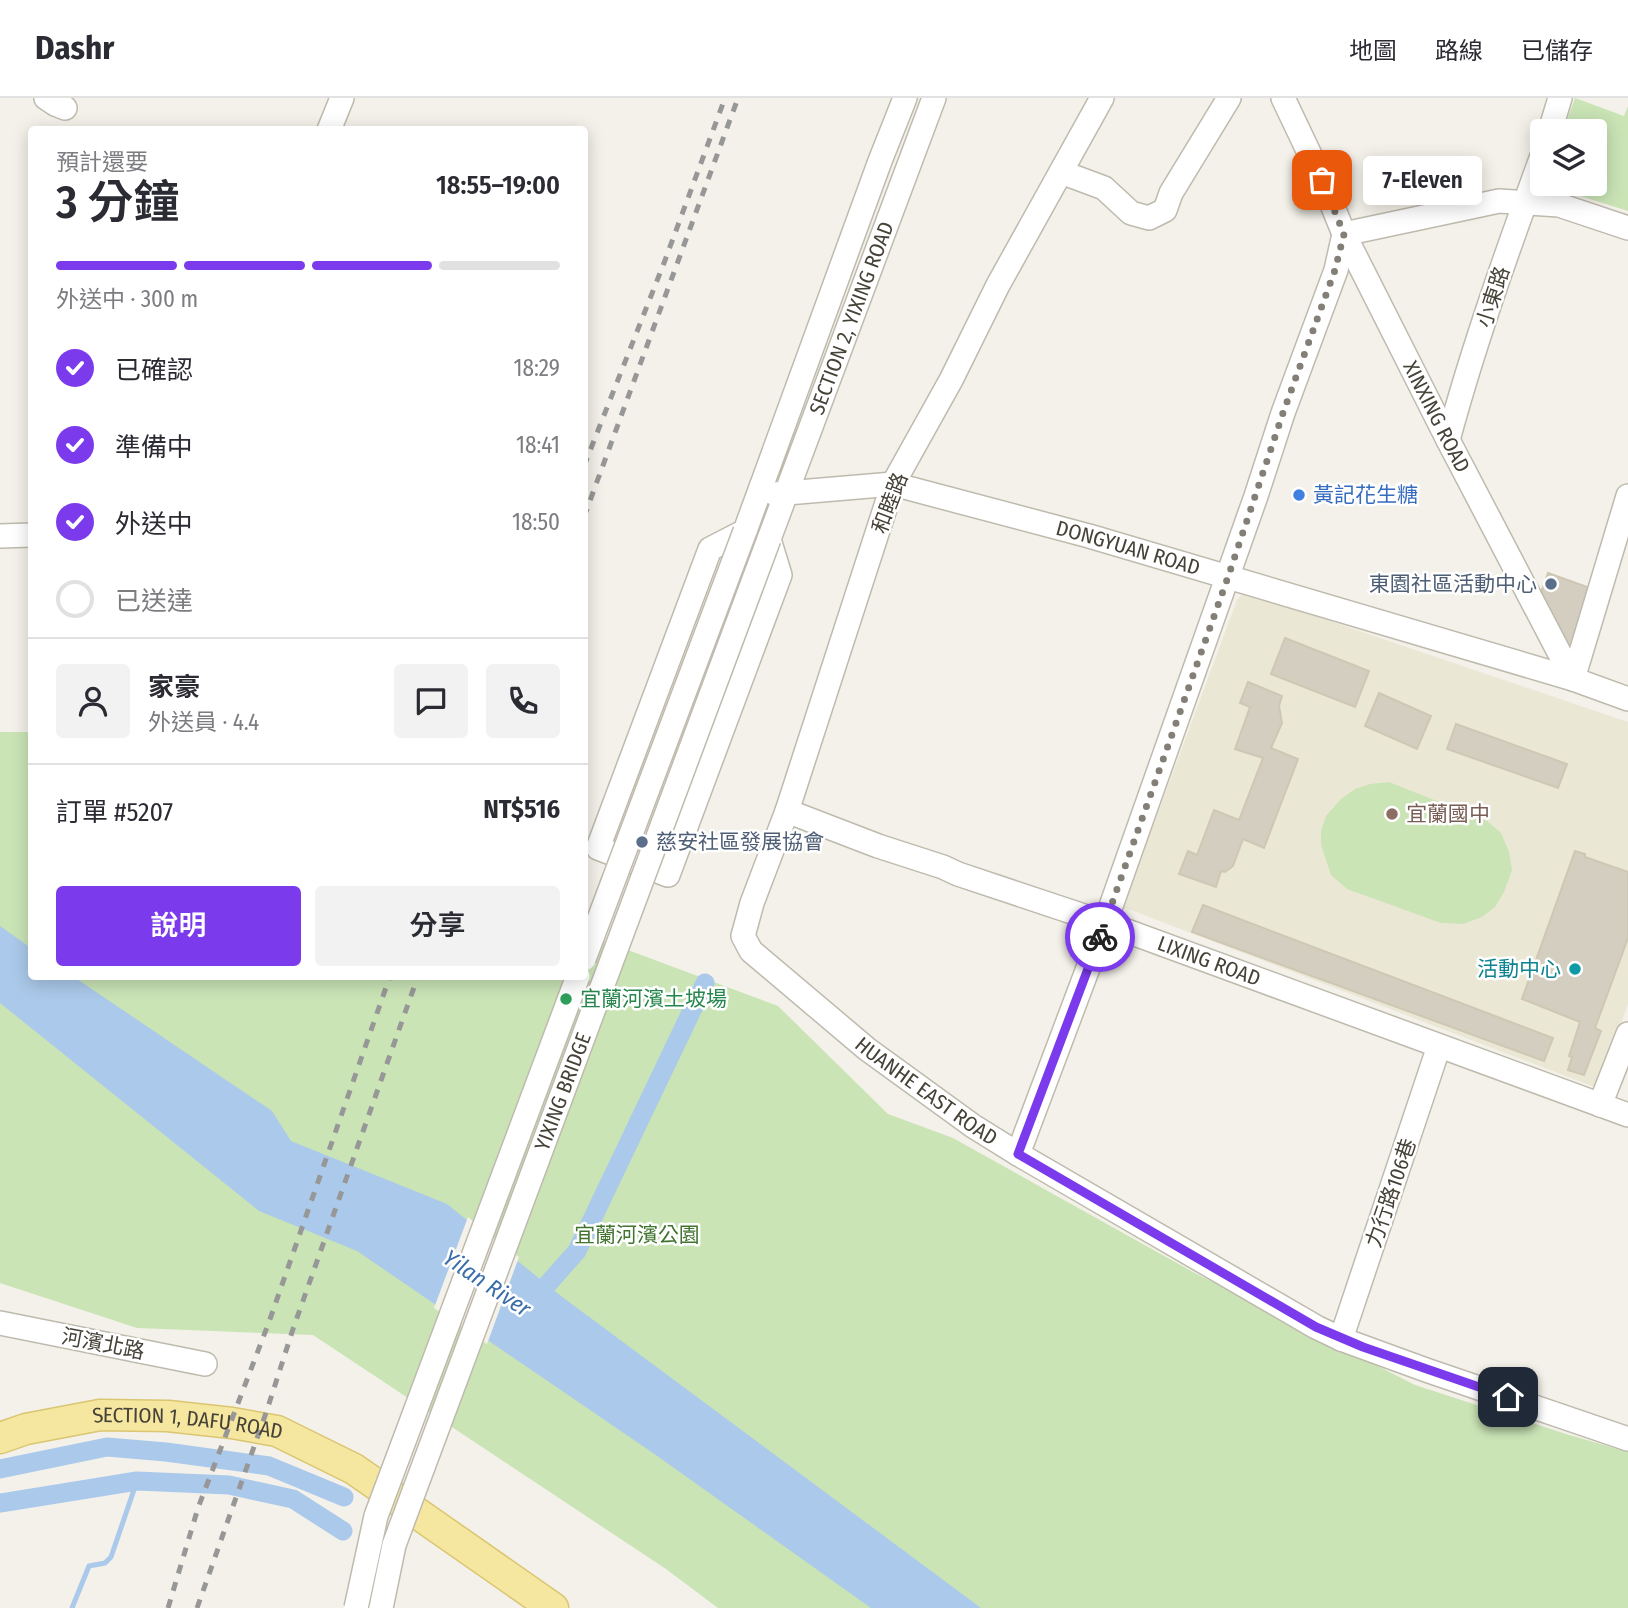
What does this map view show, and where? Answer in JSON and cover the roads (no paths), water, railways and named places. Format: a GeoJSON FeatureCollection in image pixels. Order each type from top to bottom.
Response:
{"type":"FeatureCollection","features":[{"type":"Feature","properties":{"kind":"main road","name":"SECTION 1, DAFU ROAD"},"geometry":{"type":"LineString","coordinates":[[0,1438],[26,1429],[100,1415],[168,1416],[277,1431],[354,1469],[554,1608]]}},
{"type":"Feature","properties":{"kind":"street"},"geometry":{"type":"LineString","coordinates":[[331,126],[342,98]]}},
{"type":"Feature","properties":{"kind":"street","name":"SECTION 2, YIXING ROAD"},"geometry":{"type":"LineString","coordinates":[[745,531],[905,98]]}},
{"type":"Feature","properties":{"kind":"street","name":"SECTION 2, YIXING ROAD"},"geometry":{"type":"LineString","coordinates":[[769,539],[934,98]]}},
{"type":"Feature","properties":{"kind":"street","name":"和睦路"},"geometry":{"type":"LineString","coordinates":[[743,936],[752,904],[788,811],[893,484],[951,380],[998,285],[1102,98]]}},
{"type":"Feature","properties":{"kind":"street"},"geometry":{"type":"LineString","coordinates":[[1061,172],[1104,188],[1131,213],[1149,218],[1156,215],[1165,210],[1171,193],[1229,98]]}},
{"type":"Feature","properties":{"kind":"street","name":"XINXING ROAD"},"geometry":{"type":"LineString","coordinates":[[1283,98],[1344,234],[1573,679]]}},
{"type":"Feature","properties":{"kind":"street"},"geometry":{"type":"LineString","coordinates":[[1554,119],[1560,98]]}},
{"type":"Feature","properties":{"kind":"street","name":"小東路"},"geometry":{"type":"LineString","coordinates":[[1448,440],[1530,188]]}},
{"type":"Feature","properties":{"kind":"street"},"geometry":{"type":"LineString","coordinates":[[1018,1154],[1105,923],[1228,577],[1335,270],[1344,234],[1499,201],[1559,205],[1628,228]]}},
{"type":"Feature","properties":{"kind":"street","name":"DONGYUAN ROAD"},"geometry":{"type":"LineString","coordinates":[[758,495],[893,484],[1102,540],[1573,679]]}},
{"type":"Feature","properties":{"kind":"street"},"geometry":{"type":"LineString","coordinates":[[1628,496],[1573,679],[1628,699]]}},
{"type":"Feature","properties":{"kind":"street"},"geometry":{"type":"LineString","coordinates":[[745,531],[710,549],[598,848],[668,875],[780,575],[769,539]]}},
{"type":"Feature","properties":{"kind":"street"},"geometry":{"type":"LineString","coordinates":[[588,948],[745,531]]}},
{"type":"Feature","properties":{"kind":"street"},"geometry":{"type":"LineString","coordinates":[[0,536],[28,535]]}},
{"type":"Feature","properties":{"kind":"street","name":"YIXING BRIDGE"},"geometry":{"type":"LineString","coordinates":[[381,1608],[394,1545],[769,539]]}},
{"type":"Feature","properties":{"kind":"street","name":"LIXING ROAD"},"geometry":{"type":"LineString","coordinates":[[788,811],[878,846],[1105,923],[1628,1115]]}},
{"type":"Feature","properties":{"kind":"street"},"geometry":{"type":"LineString","coordinates":[[611,814],[681,840]]}},
{"type":"Feature","properties":{"kind":"street","name":"HUANHE EAST ROAD"},"geometry":{"type":"LineString","coordinates":[[743,936],[751,951],[867,1049],[973,1126],[1316,1327],[1341,1339],[1628,1439]]}},
{"type":"Feature","properties":{"kind":"street","name":"YIXING BRIDGE"},"geometry":{"type":"LineString","coordinates":[[356,1608],[376,1516],[577,980]]}},
{"type":"Feature","properties":{"kind":"street"},"geometry":{"type":"LineString","coordinates":[[1600,1105],[1628,1034]]}},
{"type":"Feature","properties":{"kind":"street","name":"力行路106巷"},"geometry":{"type":"LineString","coordinates":[[1341,1339],[1439,1046]]}},
{"type":"Feature","properties":{"kind":"street","name":"河濱北路"},"geometry":{"type":"LineString","coordinates":[[0,1323],[205,1364]]}},
{"type":"Feature","properties":{"kind":"water","name":"Yilan River"},"geometry":{"type":"Polygon","coordinates":[[[0,926],[28,946],[28,980],[78,980],[272,1111],[291,1141],[447,1204],[561,1296],[981,1608],[871,1608],[653,1453],[357,1251],[259,1211],[0,1003],[0,926]]]}},
{"type":"Feature","properties":{"kind":"waterway","name":"Yilan River"},"geometry":{"type":"LineString","coordinates":[[531,1303],[577,1251],[705,983]]}},
{"type":"Feature","properties":{"kind":"waterway"},"geometry":{"type":"LineString","coordinates":[[0,1469],[107,1447],[269,1466],[344,1497]]}},
{"type":"Feature","properties":{"kind":"waterway"},"geometry":{"type":"LineString","coordinates":[[72,1608],[89,1566],[105,1563],[111,1557],[137,1481]]}},
{"type":"Feature","properties":{"kind":"waterway"},"geometry":{"type":"LineString","coordinates":[[0,1503],[137,1481],[229,1485],[293,1499],[343,1531]]}},
{"type":"Feature","properties":{"kind":"railway"},"geometry":{"type":"LineString","coordinates":[[588,456],[725,98]]}},
{"type":"Feature","properties":{"kind":"railway"},"geometry":{"type":"LineString","coordinates":[[588,506],[738,98]]}},
{"type":"Feature","properties":{"kind":"railway"},"geometry":{"type":"LineString","coordinates":[[168,1608],[198,1508],[269,1322],[389,980]]}},
{"type":"Feature","properties":{"kind":"railway"},"geometry":{"type":"LineString","coordinates":[[197,1608],[417,980]]}},
{"type":"Feature","properties":{"kind":"place","name":"7-Eleven"},"geometry":{"type":"Point","coordinates":[1322,180]}},
{"type":"Feature","properties":{"kind":"place","name":"黃記花生糖"},"geometry":{"type":"Point","coordinates":[1299,495]}},
{"type":"Feature","properties":{"kind":"place","name":"東園社區活動中心"},"geometry":{"type":"Point","coordinates":[1551,584]}},
{"type":"Feature","properties":{"kind":"place","name":"宜蘭國中"},"geometry":{"type":"Point","coordinates":[1392,814]}},
{"type":"Feature","properties":{"kind":"place","name":"慈安社區發展協會"},"geometry":{"type":"Point","coordinates":[642,842]}},
{"type":"Feature","properties":{"kind":"place","name":"活動中心"},"geometry":{"type":"Point","coordinates":[1575,969]}},
{"type":"Feature","properties":{"kind":"place","name":"宜蘭河濱土坡場"},"geometry":{"type":"Point","coordinates":[566,999]}},
{"type":"Feature","properties":{"kind":"park label","name":"宜蘭河濱公園"},"geometry":{"type":"Point","coordinates":[637,1235]}}]}
